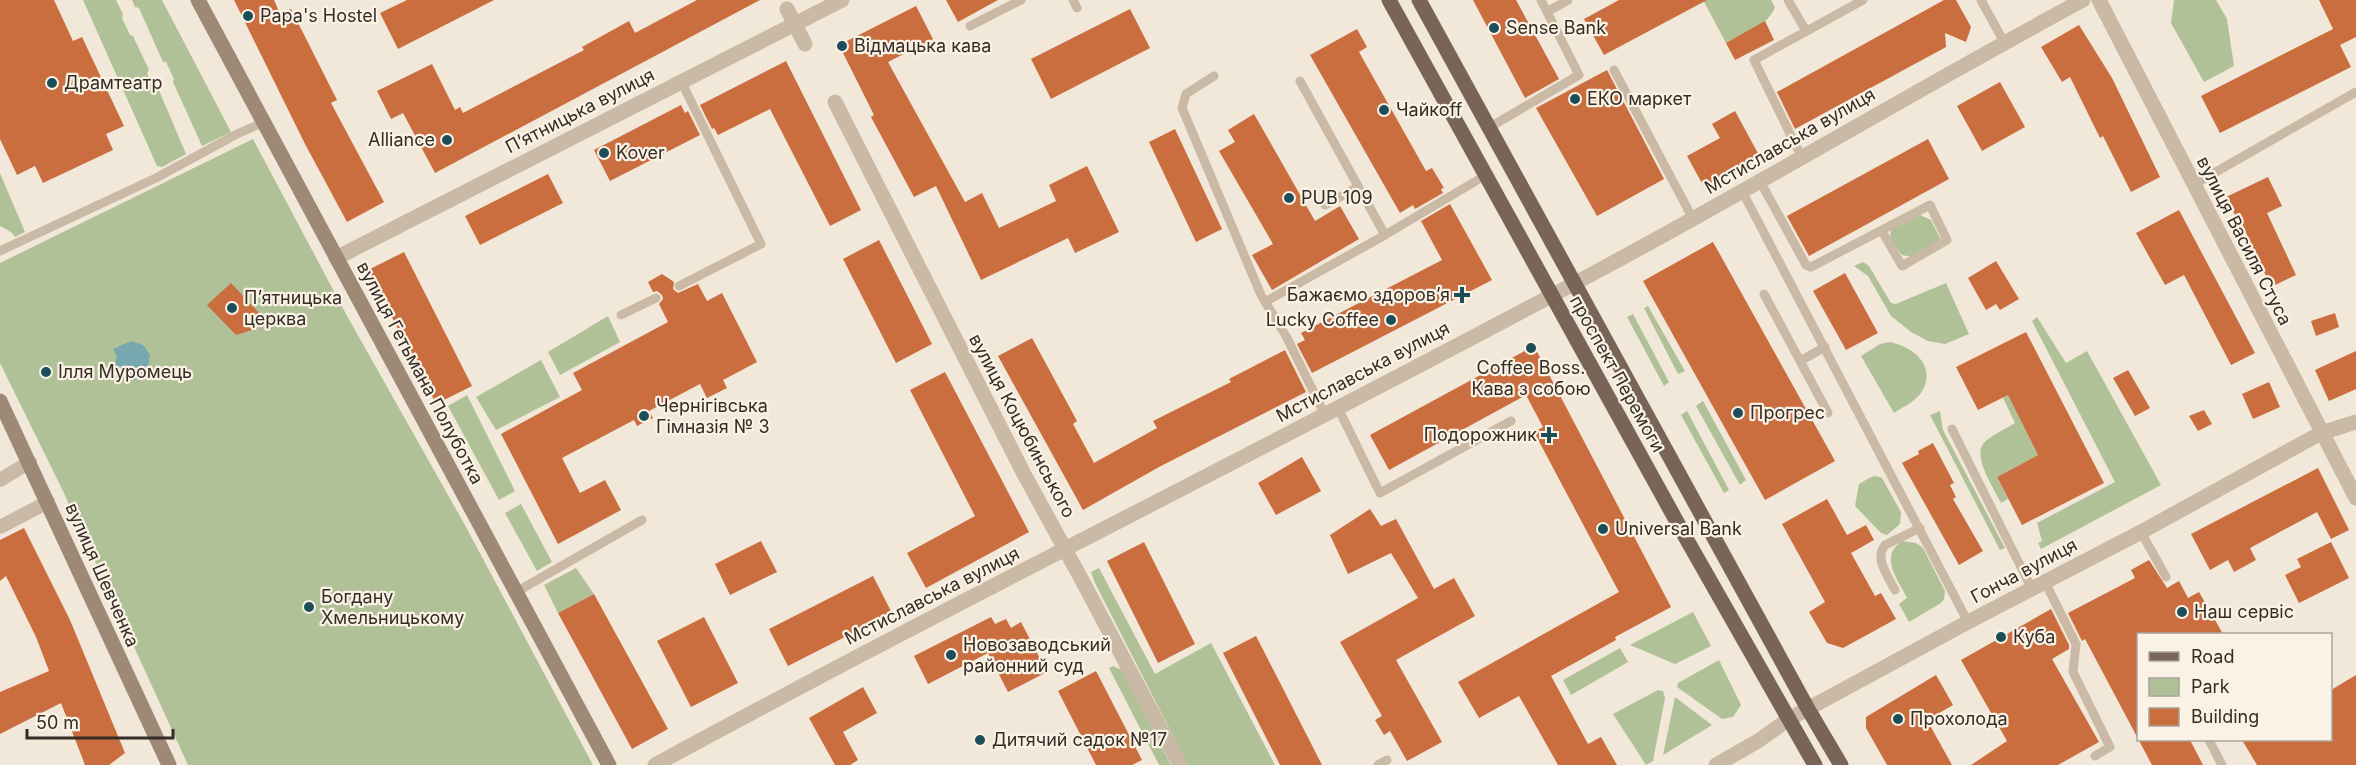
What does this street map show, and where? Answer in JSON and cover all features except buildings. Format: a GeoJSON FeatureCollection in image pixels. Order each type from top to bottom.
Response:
{"type":"FeatureCollection","features":[{"type":"Feature","properties":{"kind":"main road","name":"вулиця Гетьмана Полуботка"},"geometry":{"type":"LineString","coordinates":[[198,0],[609,765]]}},
{"type":"Feature","properties":{"kind":"main road","name":"проспект Перемоги"},"geometry":{"type":"LineString","coordinates":[[1389,0],[1551,295],[1815,765]]}},
{"type":"Feature","properties":{"kind":"main road","name":"проспект Перемоги"},"geometry":{"type":"LineString","coordinates":[[1419,0],[1808,709],[1841,765]]}},
{"type":"Feature","properties":{"kind":"main road","name":"вулиця Шевченка"},"geometry":{"type":"LineString","coordinates":[[0,401],[169,765]]}},
{"type":"Feature","properties":{"kind":"street","name":"Пʼятницька вулиця"},"geometry":{"type":"LineString","coordinates":[[336,258],[842,0]]}},
{"type":"Feature","properties":{"kind":"street","name":"Мстиславська вулиця"},"geometry":{"type":"LineString","coordinates":[[655,765],[780,697],[1575,283],[2083,0]]}},
{"type":"Feature","properties":{"kind":"street","name":"вулиця Василя Стуса"},"geometry":{"type":"LineString","coordinates":[[2099,0],[2356,498]]}},
{"type":"Feature","properties":{"kind":"street"},"geometry":{"type":"LineString","coordinates":[[787,9],[806,44]]}},
{"type":"Feature","properties":{"kind":"street","name":"вулиця Коцюбинського"},"geometry":{"type":"LineString","coordinates":[[835,102],[1024,474],[1180,765]]}},
{"type":"Feature","properties":{"kind":"street","name":"Гонча вулиця"},"geometry":{"type":"LineString","coordinates":[[1716,765],[1758,741],[1788,719],[1968,622],[2141,532],[2321,433],[2356,422]]}},
{"type":"Feature","properties":{"kind":"street"},"geometry":{"type":"LineString","coordinates":[[0,480],[30,462]]}},
{"type":"Feature","properties":{"kind":"street"},"geometry":{"type":"LineString","coordinates":[[0,527],[48,502]]}},
{"type":"Feature","properties":{"kind":"lane"},"geometry":{"type":"LineString","coordinates":[[970,26],[1021,0]]}},
{"type":"Feature","properties":{"kind":"lane"},"geometry":{"type":"LineString","coordinates":[[1490,127],[1580,75],[1540,0]]}},
{"type":"Feature","properties":{"kind":"lane"},"geometry":{"type":"LineString","coordinates":[[1547,12],[1568,0]]}},
{"type":"Feature","properties":{"kind":"lane"},"geometry":{"type":"LineString","coordinates":[[1788,0],[1806,31]]}},
{"type":"Feature","properties":{"kind":"lane"},"geometry":{"type":"LineString","coordinates":[[1802,158],[1754,60],[1863,0]]}},
{"type":"Feature","properties":{"kind":"lane"},"geometry":{"type":"LineString","coordinates":[[1982,0],[2004,42]]}},
{"type":"Feature","properties":{"kind":"lane"},"geometry":{"type":"LineString","coordinates":[[1614,70],[1693,219]]}},
{"type":"Feature","properties":{"kind":"lane"},"geometry":{"type":"LineString","coordinates":[[1214,76],[1186,94],[1182,108],[1265,302],[1380,493],[1511,421]]}},
{"type":"Feature","properties":{"kind":"lane"},"geometry":{"type":"LineString","coordinates":[[679,286],[761,244],[681,81]]}},
{"type":"Feature","properties":{"kind":"lane"},"geometry":{"type":"LineString","coordinates":[[1300,81],[1385,236]]}},
{"type":"Feature","properties":{"kind":"lane"},"geometry":{"type":"LineString","coordinates":[[2193,185],[2356,92]]}},
{"type":"Feature","properties":{"kind":"lane"},"geometry":{"type":"LineString","coordinates":[[0,251],[156,178],[237,134],[264,123]]}},
{"type":"Feature","properties":{"kind":"lane"},"geometry":{"type":"LineString","coordinates":[[1265,302],[1385,236],[1486,176]]}},
{"type":"Feature","properties":{"kind":"lane"},"geometry":{"type":"LineString","coordinates":[[1760,181],[1806,265],[1811,267],[1930,205],[1947,240],[1902,266],[1882,231]]}},
{"type":"Feature","properties":{"kind":"lane"},"geometry":{"type":"LineString","coordinates":[[1325,205],[1358,187]]}},
{"type":"Feature","properties":{"kind":"lane"},"geometry":{"type":"LineString","coordinates":[[1742,191],[1968,622]]}},
{"type":"Feature","properties":{"kind":"lane"},"geometry":{"type":"LineString","coordinates":[[1764,294],[1827,413]]}},
{"type":"Feature","properties":{"kind":"lane"},"geometry":{"type":"LineString","coordinates":[[621,315],[656,298]]}},
{"type":"Feature","properties":{"kind":"lane"},"geometry":{"type":"LineString","coordinates":[[1800,361],[1825,347]]}},
{"type":"Feature","properties":{"kind":"lane"},"geometry":{"type":"LineString","coordinates":[[1952,429],[2039,586],[2076,644],[2073,672],[2110,747],[2095,756]]}},
{"type":"Feature","properties":{"kind":"lane"},"geometry":{"type":"LineString","coordinates":[[516,592],[642,520]]}},
{"type":"Feature","properties":{"kind":"lane"},"geometry":{"type":"LineString","coordinates":[[1894,590],[1881,563],[1882,549],[1885,545],[1920,528]]}},
{"type":"Feature","properties":{"kind":"lane"},"geometry":{"type":"LineString","coordinates":[[2141,532],[2166,577]]}},
{"type":"Feature","properties":{"kind":"lane"},"geometry":{"type":"LineString","coordinates":[[2210,741],[2222,765]]}},
{"type":"Feature","properties":{"kind":"green space"},"geometry":{"type":"Polygon","coordinates":[[[83,0],[116,0],[130,35],[133,36],[149,70],[147,73],[154,87],[158,88],[186,154],[162,167],[157,166],[83,0]]]}},
{"type":"Feature","properties":{"kind":"green space"},"geometry":{"type":"Polygon","coordinates":[[[132,0],[162,0],[231,132],[202,146],[166,62],[163,62],[139,8],[135,7],[132,0]]]}},
{"type":"Feature","properties":{"kind":"green space"},"geometry":{"type":"Polygon","coordinates":[[[1703,0],[1771,0],[1775,7],[1772,14],[1761,24],[1726,43],[1703,0]]]}},
{"type":"Feature","properties":{"kind":"green space"},"geometry":{"type":"Polygon","coordinates":[[[2174,0],[2216,0],[2227,19],[2234,66],[2204,82],[2171,23],[2174,0]]]}},
{"type":"Feature","properties":{"kind":"green space"},"geometry":{"type":"Polygon","coordinates":[[[253,139],[346,314],[466,527],[593,765],[188,765],[62,489],[0,363],[0,263],[253,139]]]}},
{"type":"Feature","properties":{"kind":"green space"},"geometry":{"type":"Polygon","coordinates":[[[0,173],[25,232],[15,237],[0,226],[0,173]]]}},
{"type":"Feature","properties":{"kind":"green space"},"geometry":{"type":"Polygon","coordinates":[[[1920,215],[1931,220],[1941,240],[1912,257],[1902,255],[1890,238],[1891,229],[1920,215]]]}},
{"type":"Feature","properties":{"kind":"green space"},"geometry":{"type":"Polygon","coordinates":[[[1863,262],[1869,266],[1891,303],[1896,304],[1946,283],[1969,334],[1945,344],[1928,341],[1911,332],[1891,316],[1868,276],[1854,266],[1863,262]]]}},
{"type":"Feature","properties":{"kind":"green space"},"geometry":{"type":"Polygon","coordinates":[[[1648,306],[1685,371],[1678,374],[1644,308],[1648,306]]]}},
{"type":"Feature","properties":{"kind":"green space"},"geometry":{"type":"Polygon","coordinates":[[[1633,314],[1669,382],[1664,386],[1627,317],[1633,314]]]}},
{"type":"Feature","properties":{"kind":"green space"},"geometry":{"type":"Polygon","coordinates":[[[608,316],[620,342],[560,375],[548,352],[608,316]]]}},
{"type":"Feature","properties":{"kind":"green space"},"geometry":{"type":"Polygon","coordinates":[[[2037,317],[2066,363],[2087,351],[2161,485],[2041,549],[2038,543],[2042,541],[2037,523],[2115,482],[2032,321],[2037,317]]]}},
{"type":"Feature","properties":{"kind":"green space"},"geometry":{"type":"Polygon","coordinates":[[[1890,342],[1915,353],[1925,367],[1927,375],[1926,384],[1921,393],[1912,402],[1894,413],[1861,356],[1880,344],[1890,342]]]}},
{"type":"Feature","properties":{"kind":"green space"},"geometry":{"type":"Polygon","coordinates":[[[541,360],[560,397],[496,430],[476,397],[541,360]]]}},
{"type":"Feature","properties":{"kind":"green space"},"geometry":{"type":"Polygon","coordinates":[[[467,395],[515,491],[499,500],[448,406],[467,395]]]}},
{"type":"Feature","properties":{"kind":"green space"},"geometry":{"type":"Polygon","coordinates":[[[2008,395],[2038,455],[1997,477],[2008,499],[2001,503],[1983,465],[1981,450],[1989,438],[2015,423],[2003,398],[2008,395]]]}},
{"type":"Feature","properties":{"kind":"green space"},"geometry":{"type":"Polygon","coordinates":[[[1703,401],[1746,480],[1740,485],[1696,406],[1703,401]]]}},
{"type":"Feature","properties":{"kind":"green space"},"geometry":{"type":"Polygon","coordinates":[[[1687,411],[1729,490],[1724,493],[1681,415],[1687,411]]]}},
{"type":"Feature","properties":{"kind":"green space"},"geometry":{"type":"Polygon","coordinates":[[[1940,411],[1943,430],[2005,548],[2000,550],[1930,415],[1940,411]]]}},
{"type":"Feature","properties":{"kind":"green space"},"geometry":{"type":"Polygon","coordinates":[[[1876,476],[1882,478],[1901,512],[1900,524],[1887,535],[1881,533],[1855,506],[1859,484],[1876,476]]]}},
{"type":"Feature","properties":{"kind":"green space"},"geometry":{"type":"Polygon","coordinates":[[[521,504],[552,562],[537,571],[505,513],[521,504]]]}},
{"type":"Feature","properties":{"kind":"green space"},"geometry":{"type":"Polygon","coordinates":[[[1902,541],[1916,543],[1923,548],[1945,591],[1941,603],[1909,622],[1899,604],[1907,598],[1895,575],[1891,561],[1895,547],[1902,541]]]}},
{"type":"Feature","properties":{"kind":"green space"},"geometry":{"type":"Polygon","coordinates":[[[576,568],[594,594],[558,613],[544,585],[576,568]]]}},
{"type":"Feature","properties":{"kind":"green space"},"geometry":{"type":"Polygon","coordinates":[[[1099,568],[1155,674],[1211,643],[1275,765],[1188,765],[1095,583],[1091,572],[1099,568]]]}},
{"type":"Feature","properties":{"kind":"green space"},"geometry":{"type":"Polygon","coordinates":[[[1693,612],[1711,646],[1675,664],[1630,645],[1693,612]]]}},
{"type":"Feature","properties":{"kind":"green space"},"geometry":{"type":"Polygon","coordinates":[[[1620,648],[1628,662],[1571,695],[1563,680],[1620,648]]]}},
{"type":"Feature","properties":{"kind":"green space"},"geometry":{"type":"Polygon","coordinates":[[[1719,660],[1741,705],[1733,717],[1722,719],[1677,687],[1678,683],[1719,660]]]}},
{"type":"Feature","properties":{"kind":"green space"},"geometry":{"type":"Polygon","coordinates":[[[1113,666],[1122,670],[1171,765],[1159,765],[1109,668],[1113,666]]]}},
{"type":"Feature","properties":{"kind":"green space"},"geometry":{"type":"Polygon","coordinates":[[[1658,690],[1663,691],[1665,698],[1653,761],[1646,765],[1613,714],[1658,690]]]}},
{"type":"Feature","properties":{"kind":"green space"},"geometry":{"type":"Polygon","coordinates":[[[1675,697],[1712,725],[1663,755],[1675,697]]]}},
{"type":"Feature","properties":{"kind":"water"},"geometry":{"type":"Polygon","coordinates":[[[131,341],[143,345],[150,355],[147,371],[135,380],[120,377],[114,367],[117,356],[113,349],[131,341]]]}},
{"type":"Feature","properties":{"kind":"place","name":"Papa's Hostel"},"geometry":{"type":"Point","coordinates":[248,16]}},
{"type":"Feature","properties":{"kind":"place","name":"Sense Bank"},"geometry":{"type":"Point","coordinates":[1494,28]}},
{"type":"Feature","properties":{"kind":"place","name":"Відмацька кава"},"geometry":{"type":"Point","coordinates":[842,46]}},
{"type":"Feature","properties":{"kind":"place","name":"Драмтеатр"},"geometry":{"type":"Point","coordinates":[52,83]}},
{"type":"Feature","properties":{"kind":"place","name":"ЕКО маркет"},"geometry":{"type":"Point","coordinates":[1575,99]}},
{"type":"Feature","properties":{"kind":"place","name":"Чайкоff"},"geometry":{"type":"Point","coordinates":[1384,110]}},
{"type":"Feature","properties":{"kind":"place","name":"Alliance"},"geometry":{"type":"Point","coordinates":[447,140]}},
{"type":"Feature","properties":{"kind":"place","name":"Kover"},"geometry":{"type":"Point","coordinates":[604,153]}},
{"type":"Feature","properties":{"kind":"place","name":"PUB 109"},"geometry":{"type":"Point","coordinates":[1289,198]}},
{"type":"Feature","properties":{"kind":"place","name":"Бажаємо здоровʼя"},"geometry":{"type":"Point","coordinates":[1462,295]}},
{"type":"Feature","properties":{"kind":"place","name":"П’ятницька церква"},"geometry":{"type":"Point","coordinates":[232,308]}},
{"type":"Feature","properties":{"kind":"place","name":"Lucky Coffee"},"geometry":{"type":"Point","coordinates":[1391,320]}},
{"type":"Feature","properties":{"kind":"place","name":"Coffee Boss. Кава з собою"},"geometry":{"type":"Point","coordinates":[1531,348]}},
{"type":"Feature","properties":{"kind":"place","name":"Ілля Муромець"},"geometry":{"type":"Point","coordinates":[46,372]}},
{"type":"Feature","properties":{"kind":"place","name":"Прогрес"},"geometry":{"type":"Point","coordinates":[1738,413]}},
{"type":"Feature","properties":{"kind":"place","name":"Чернігівська Гімназія № 3"},"geometry":{"type":"Point","coordinates":[644,416]}},
{"type":"Feature","properties":{"kind":"place","name":"Подорожник"},"geometry":{"type":"Point","coordinates":[1549,435]}},
{"type":"Feature","properties":{"kind":"place","name":"Universal Bank"},"geometry":{"type":"Point","coordinates":[1603,529]}},
{"type":"Feature","properties":{"kind":"place","name":"Богдану Хмельницькому"},"geometry":{"type":"Point","coordinates":[309,607]}},
{"type":"Feature","properties":{"kind":"place","name":"Наш сервіс"},"geometry":{"type":"Point","coordinates":[2182,612]}},
{"type":"Feature","properties":{"kind":"place","name":"Куба"},"geometry":{"type":"Point","coordinates":[2001,637]}},
{"type":"Feature","properties":{"kind":"place","name":"Новозаводський районний суд"},"geometry":{"type":"Point","coordinates":[951,655]}},
{"type":"Feature","properties":{"kind":"place","name":"Прохолода"},"geometry":{"type":"Point","coordinates":[1898,719]}},
{"type":"Feature","properties":{"kind":"place","name":"Дитячий садок №17"},"geometry":{"type":"Point","coordinates":[980,740]}}]}
